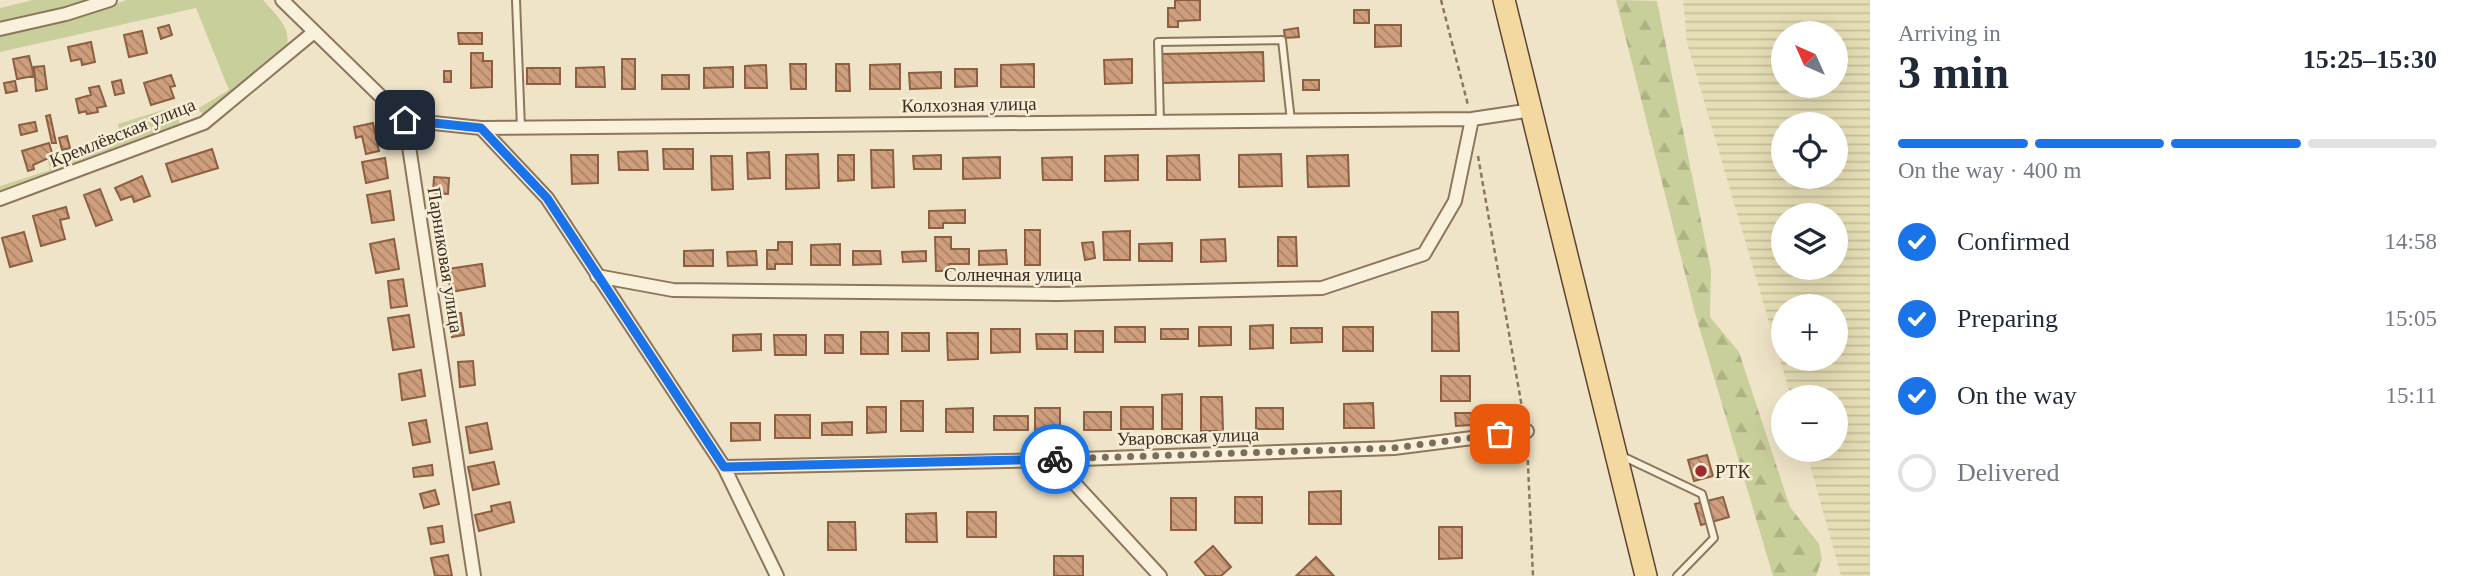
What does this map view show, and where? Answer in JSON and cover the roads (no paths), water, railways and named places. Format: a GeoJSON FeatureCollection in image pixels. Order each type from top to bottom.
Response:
{"type":"FeatureCollection","features":[{"type":"Feature","properties":{"kind":"main road"},"geometry":{"type":"LineString","coordinates":[[1504,0],[1646,576]]}},
{"type":"Feature","properties":{"kind":"street"},"geometry":{"type":"LineString","coordinates":[[0,29],[66,14],[110,0]]}},
{"type":"Feature","properties":{"kind":"street"},"geometry":{"type":"LineString","coordinates":[[282,0],[405,120]]}},
{"type":"Feature","properties":{"kind":"street","name":"Кремлёвская улица"},"geometry":{"type":"LineString","coordinates":[[0,199],[204,123],[314,32]]}},
{"type":"Feature","properties":{"kind":"street","name":"Колхозная улица"},"geometry":{"type":"LineString","coordinates":[[405,120],[481,128],[521,128],[1472,119],[1532,110]]}},
{"type":"Feature","properties":{"kind":"street","name":"Солнечная улица"},"geometry":{"type":"LineString","coordinates":[[597,276],[673,290],[1058,294],[1322,288],[1423,254],[1455,201],[1472,119]]}},
{"type":"Feature","properties":{"kind":"street","name":"Парниковая улица"},"geometry":{"type":"LineString","coordinates":[[405,120],[474,576]]}},
{"type":"Feature","properties":{"kind":"street"},"geometry":{"type":"LineString","coordinates":[[481,128],[547,198],[724,467],[776,576]]}},
{"type":"Feature","properties":{"kind":"street","name":"Уваровская улица"},"geometry":{"type":"LineString","coordinates":[[724,467],[1053,460],[1394,448],[1527,431]]}},
{"type":"Feature","properties":{"kind":"street"},"geometry":{"type":"LineString","coordinates":[[1053,460],[1160,576]]}},
{"type":"Feature","properties":{"kind":"lane"},"geometry":{"type":"LineString","coordinates":[[516,0],[521,128]]}},
{"type":"Feature","properties":{"kind":"lane"},"geometry":{"type":"LineString","coordinates":[[1160,122],[1158,42],[1282,40],[1291,121]]}},
{"type":"Feature","properties":{"kind":"lane"},"geometry":{"type":"LineString","coordinates":[[1616,453],[1702,494],[1714,538],[1677,576]]}},
{"type":"Feature","properties":{"kind":"place","name":"РТК"},"geometry":{"type":"Point","coordinates":[1701,471]}}]}
